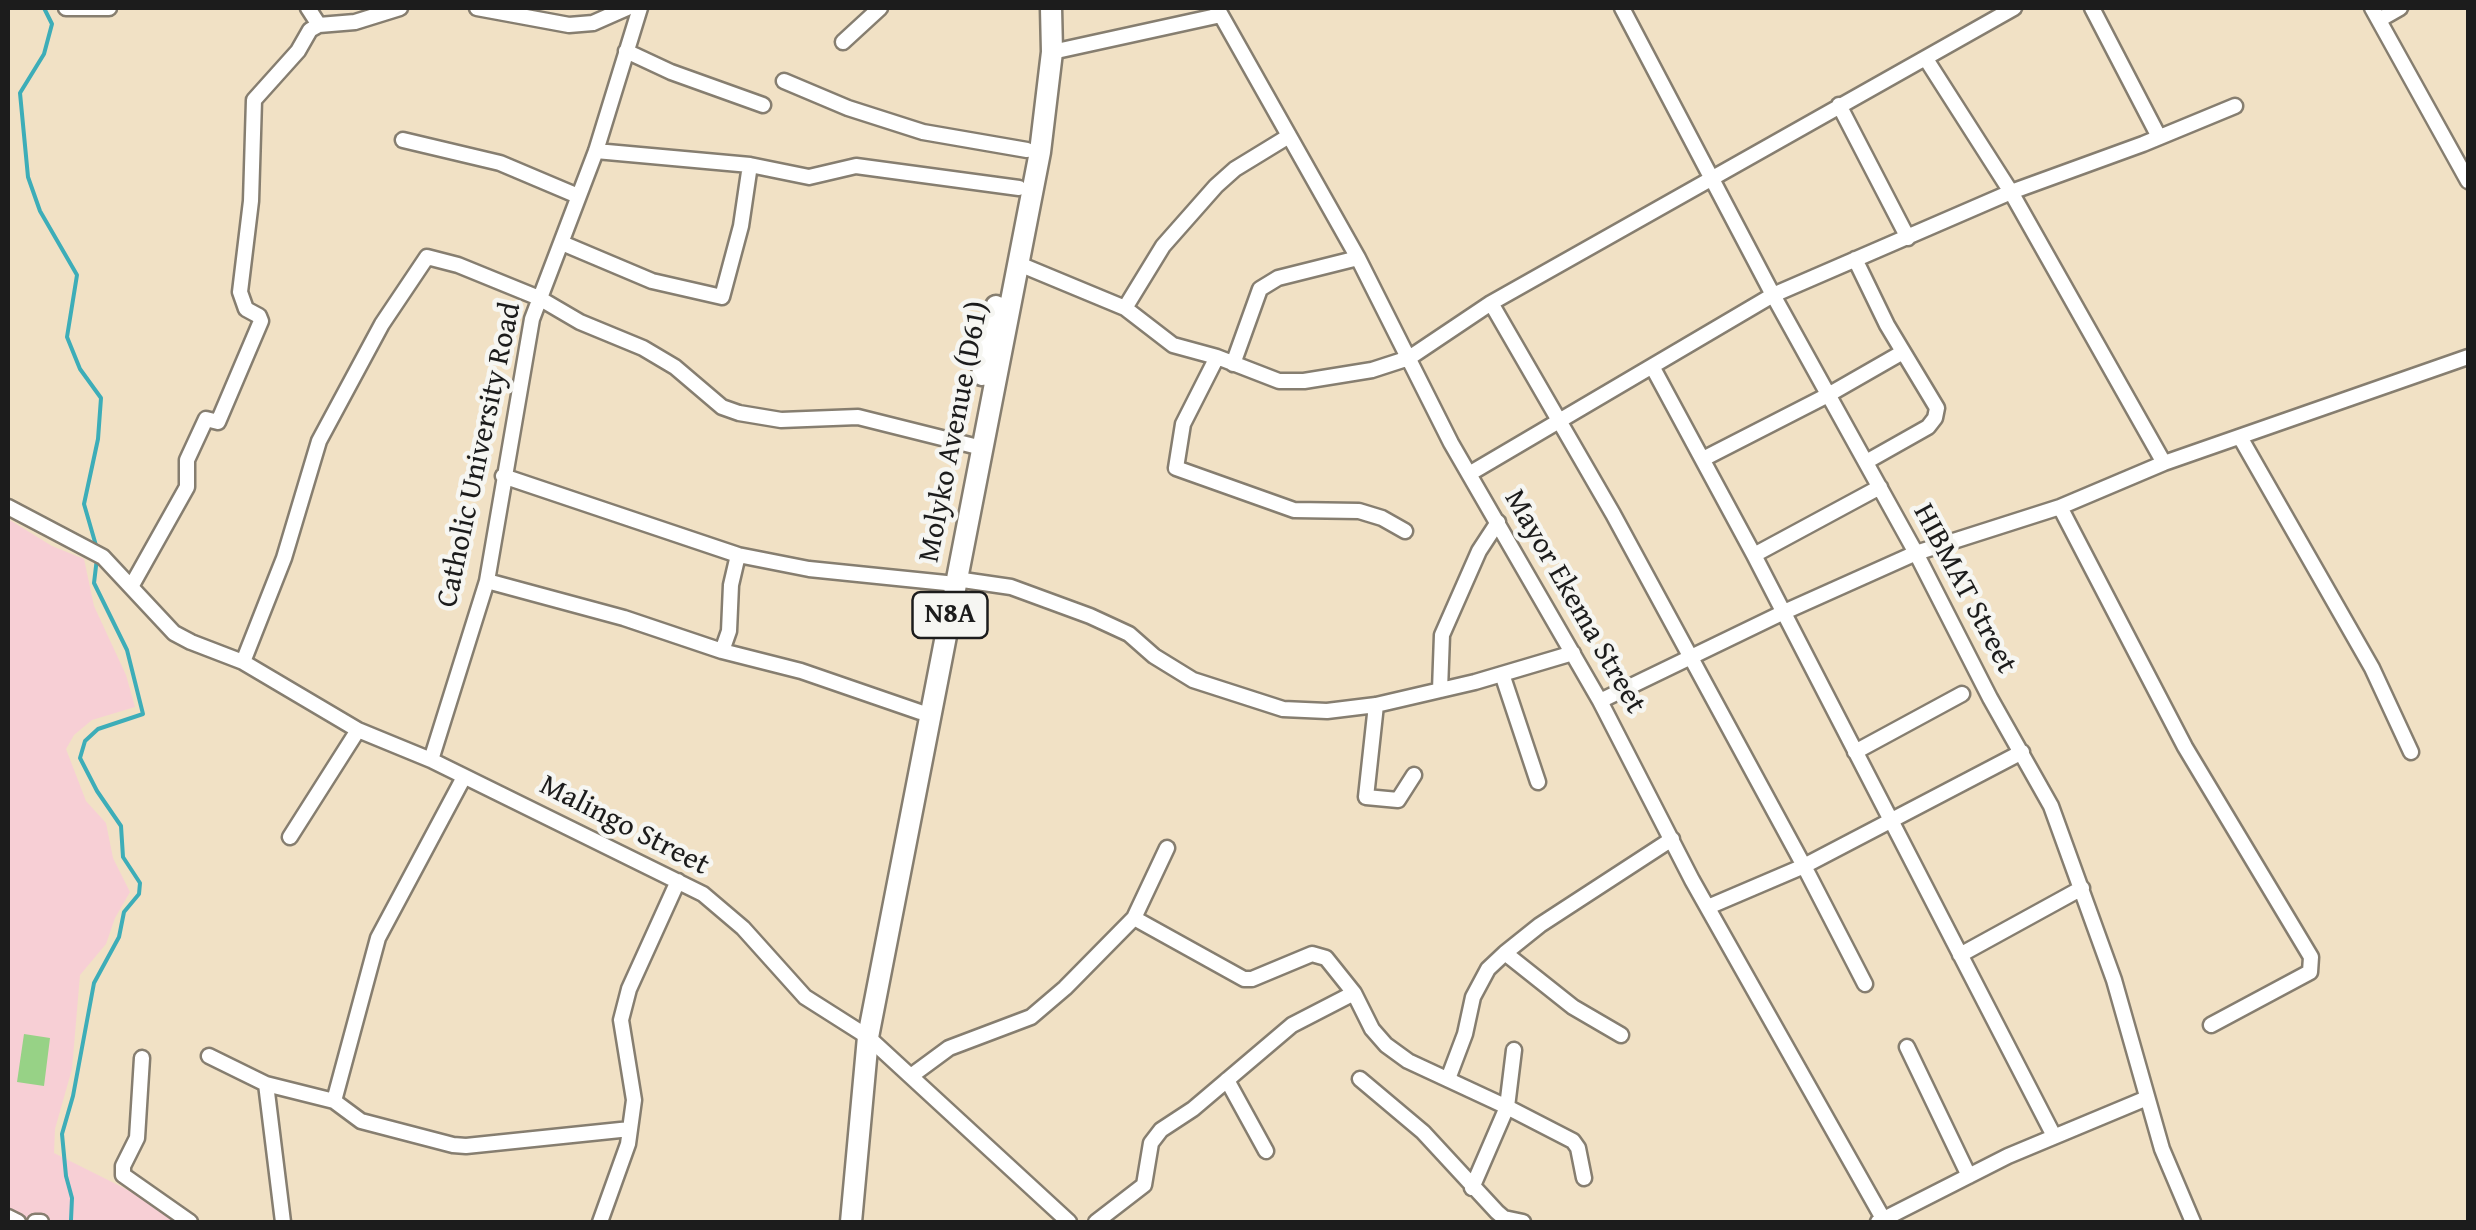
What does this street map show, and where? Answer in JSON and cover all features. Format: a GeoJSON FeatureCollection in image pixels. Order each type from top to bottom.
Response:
{"type":"FeatureCollection","features":[{"type":"Feature","properties":{"kind":"highway","name":"Molyko Avenue (D61)"},"geometry":{"type":"LineString","coordinates":[[851,1222],[864,1032],[916,802],[1033,113],[1039,8]]}},
{"type":"Feature","properties":{"kind":"highway","name":"Molyko Avenue (D61)"},"geometry":{"type":"LineString","coordinates":[[976,448],[1040,152],[1052,52],[1051,8]]}},
{"type":"Feature","properties":{"kind":"highway","name":"Molyko Avenue (D61)"},"geometry":{"type":"LineString","coordinates":[[839,1222],[864,1032],[920,712],[951,581]]}},
{"type":"Feature","properties":{"kind":"street"},"geometry":{"type":"LineString","coordinates":[[66,8],[109,8]]}},
{"type":"Feature","properties":{"kind":"street"},"geometry":{"type":"LineString","coordinates":[[308,8],[319,24]]}},
{"type":"Feature","properties":{"kind":"street"},"geometry":{"type":"LineString","coordinates":[[132,584],[187,488],[188,460],[206,420],[218,422],[261,321],[246,309],[240,292],[251,201],[254,100],[319,24],[355,22],[394,8]]}},
{"type":"Feature","properties":{"kind":"street"},"geometry":{"type":"LineString","coordinates":[[477,8],[570,24],[593,24],[627,8]]}},
{"type":"Feature","properties":{"kind":"street","name":"Catholic University Road"},"geometry":{"type":"LineString","coordinates":[[431,760],[487,581],[525,351],[539,298],[596,152],[640,8]]}},
{"type":"Feature","properties":{"kind":"street"},"geometry":{"type":"LineString","coordinates":[[843,42],[880,8]]}},
{"type":"Feature","properties":{"kind":"street","name":"HIBMAT Street"},"geometry":{"type":"LineString","coordinates":[[1622,8],[2051,806],[2114,980],[2162,1150],[2193,1222]]}},
{"type":"Feature","properties":{"kind":"street"},"geometry":{"type":"LineString","coordinates":[[1018,264],[1125,308],[1172,345],[1279,381],[1372,370],[1409,358],[1491,303],[2014,8]]}},
{"type":"Feature","properties":{"kind":"street"},"geometry":{"type":"LineString","coordinates":[[2092,8],[2160,137]]}},
{"type":"Feature","properties":{"kind":"street"},"geometry":{"type":"LineString","coordinates":[[2400,8],[2375,14],[2468,181]]}},
{"type":"Feature","properties":{"kind":"street"},"geometry":{"type":"LineString","coordinates":[[1052,52],[1219,11]]}},
{"type":"Feature","properties":{"kind":"street","name":"Mayor Ekema Street"},"geometry":{"type":"LineString","coordinates":[[1219,11],[1358,258],[1469,474],[1600,701],[1708,907],[1882,1221]]}},
{"type":"Feature","properties":{"kind":"street"},"geometry":{"type":"LineString","coordinates":[[626,51],[763,106]]}},
{"type":"Feature","properties":{"kind":"street"},"geometry":{"type":"LineString","coordinates":[[1926,60],[2010,192],[2164,463]]}},
{"type":"Feature","properties":{"kind":"street"},"geometry":{"type":"LineString","coordinates":[[784,81],[848,108],[923,132],[1027,150]]}},
{"type":"Feature","properties":{"kind":"street"},"geometry":{"type":"LineString","coordinates":[[1839,105],[1908,238]]}},
{"type":"Feature","properties":{"kind":"street"},"geometry":{"type":"LineString","coordinates":[[1469,474],[1773,295],[2010,192],[2235,106]]}},
{"type":"Feature","properties":{"kind":"street"},"geometry":{"type":"LineString","coordinates":[[1125,308],[1163,246],[1216,186],[1288,136]]}},
{"type":"Feature","properties":{"kind":"street"},"geometry":{"type":"LineString","coordinates":[[403,140],[500,163],[578,196]]}},
{"type":"Feature","properties":{"kind":"street"},"geometry":{"type":"LineString","coordinates":[[596,152],[750,166],[809,176],[856,166],[1019,188]]}},
{"type":"Feature","properties":{"kind":"street"},"geometry":{"type":"LineString","coordinates":[[562,242],[652,281],[722,297],[741,226],[750,166]]}},
{"type":"Feature","properties":{"kind":"street"},"geometry":{"type":"LineString","coordinates":[[243,662],[279,574],[319,441],[382,324],[422,260],[432,256],[539,298],[580,322],[643,348],[675,367],[722,406],[739,413],[781,420],[858,417],[976,448]]}},
{"type":"Feature","properties":{"kind":"street"},"geometry":{"type":"LineString","coordinates":[[1232,364],[1260,289],[1278,278],[1358,258]]}},
{"type":"Feature","properties":{"kind":"street"},"geometry":{"type":"LineString","coordinates":[[1855,260],[1937,408],[1928,427],[1866,462]]}},
{"type":"Feature","properties":{"kind":"street"},"geometry":{"type":"LineString","coordinates":[[1491,303],[1692,658],[1865,984]]}},
{"type":"Feature","properties":{"kind":"street"},"geometry":{"type":"LineString","coordinates":[[1703,458],[1904,352]]}},
{"type":"Feature","properties":{"kind":"street"},"geometry":{"type":"LineString","coordinates":[[1217,357],[1183,424],[1176,468],[1294,510],[1359,511],[1405,531]]}},
{"type":"Feature","properties":{"kind":"street"},"geometry":{"type":"LineString","coordinates":[[1600,701],[1916,552],[2060,507],[2164,463],[2468,357]]}},
{"type":"Feature","properties":{"kind":"street"},"geometry":{"type":"LineString","coordinates":[[1653,368],[2054,1136]]}},
{"type":"Feature","properties":{"kind":"street"},"geometry":{"type":"LineString","coordinates":[[2240,437],[2372,668],[2411,752]]}},
{"type":"Feature","properties":{"kind":"street"},"geometry":{"type":"LineString","coordinates":[[503,476],[738,555],[809,569],[1010,587],[1123,630],[1192,680],[1283,709],[1312,712],[1376,705],[1573,653]]}},
{"type":"Feature","properties":{"kind":"street"},"geometry":{"type":"LineString","coordinates":[[1754,555],[1880,487]]}},
{"type":"Feature","properties":{"kind":"street"},"geometry":{"type":"LineString","coordinates":[[2060,507],[2185,746],[2311,957],[2310,972],[2211,1024]]}},
{"type":"Feature","properties":{"kind":"street","name":"Malingo Street"},"geometry":{"type":"LineString","coordinates":[[8,508],[99,554],[132,584],[174,633],[243,662],[358,730],[431,760],[703,894],[734,920],[806,997],[864,1032],[1069,1222]]}},
{"type":"Feature","properties":{"kind":"street"},"geometry":{"type":"LineString","coordinates":[[1440,690],[1442,636],[1479,551],[1498,522]]}},
{"type":"Feature","properties":{"kind":"street"},"geometry":{"type":"LineString","coordinates":[[722,652],[729,631],[738,555]]}},
{"type":"Feature","properties":{"kind":"street"},"geometry":{"type":"LineString","coordinates":[[487,581],[624,618],[722,652],[801,671],[920,712]]}},
{"type":"Feature","properties":{"kind":"street"},"geometry":{"type":"LineString","coordinates":[[1502,674],[1538,782]]}},
{"type":"Feature","properties":{"kind":"street"},"geometry":{"type":"LineString","coordinates":[[1856,752],[1962,694]]}},
{"type":"Feature","properties":{"kind":"street"},"geometry":{"type":"LineString","coordinates":[[1376,705],[1366,797],[1398,800],[1414,775]]}},
{"type":"Feature","properties":{"kind":"street"},"geometry":{"type":"LineString","coordinates":[[290,837],[358,730]]}},
{"type":"Feature","properties":{"kind":"street"},"geometry":{"type":"LineString","coordinates":[[1708,907],[1804,866],[2022,752]]}},
{"type":"Feature","properties":{"kind":"street"},"geometry":{"type":"LineString","coordinates":[[334,1101],[378,938],[464,778]]}},
{"type":"Feature","properties":{"kind":"street"},"geometry":{"type":"LineString","coordinates":[[1448,1080],[1465,1034],[1472,996],[1488,968],[1540,925],[1672,839]]}},
{"type":"Feature","properties":{"kind":"street"},"geometry":{"type":"LineString","coordinates":[[911,1076],[949,1048],[1031,1017],[1065,988],[1134,918],[1167,848]]}},
{"type":"Feature","properties":{"kind":"street"},"geometry":{"type":"LineString","coordinates":[[600,1222],[609,1204],[630,1129],[634,1100],[621,1020],[630,989],[678,881]]}},
{"type":"Feature","properties":{"kind":"street"},"geometry":{"type":"LineString","coordinates":[[1960,955],[2082,888]]}},
{"type":"Feature","properties":{"kind":"street"},"geometry":{"type":"LineString","coordinates":[[1134,918],[1244,978],[1252,979],[1312,954],[1326,958],[1354,992],[1372,1030],[1386,1045],[1408,1061],[1573,1141],[1584,1178]]}},
{"type":"Feature","properties":{"kind":"street"},"geometry":{"type":"LineString","coordinates":[[1505,953],[1573,1007],[1621,1035]]}},
{"type":"Feature","properties":{"kind":"street"},"geometry":{"type":"LineString","coordinates":[[1096,1222],[1144,1185],[1154,1136],[1292,1025],[1354,992]]}},
{"type":"Feature","properties":{"kind":"street"},"geometry":{"type":"LineString","coordinates":[[1907,1046],[1969,1176]]}},
{"type":"Feature","properties":{"kind":"street"},"geometry":{"type":"LineString","coordinates":[[1472,1188],[1507,1107],[1514,1050]]}},
{"type":"Feature","properties":{"kind":"street"},"geometry":{"type":"LineString","coordinates":[[209,1056],[266,1084],[334,1101],[361,1120],[410,1136],[466,1146],[630,1129]]}},
{"type":"Feature","properties":{"kind":"street"},"geometry":{"type":"LineString","coordinates":[[142,1058],[137,1138],[123,1166],[123,1175],[190,1222]]}},
{"type":"Feature","properties":{"kind":"street"},"geometry":{"type":"LineString","coordinates":[[1360,1079],[1423,1132],[1504,1218],[1522,1222]]}},
{"type":"Feature","properties":{"kind":"street"},"geometry":{"type":"LineString","coordinates":[[1227,1080],[1266,1151]]}},
{"type":"Feature","properties":{"kind":"street"},"geometry":{"type":"LineString","coordinates":[[266,1084],[283,1222]]}},
{"type":"Feature","properties":{"kind":"street"},"geometry":{"type":"LineString","coordinates":[[1882,1221],[2054,1136],[2147,1098]]}},
{"type":"Feature","properties":{"kind":"street"},"geometry":{"type":"LineString","coordinates":[[8,1217],[18,1222]]}},
{"type":"Feature","properties":{"kind":"shaded area"},"geometry":{"type":"Polygon","coordinates":[[[8,519],[52,546],[84,559],[94,606],[126,675],[135,707],[92,720],[74,735],[66,749],[86,801],[106,823],[113,858],[130,892],[106,944],[80,975],[72,1069],[55,1129],[54,1153],[184,1222],[8,1222],[8,519]]]}},
{"type":"Feature","properties":{"kind":"green space"},"geometry":{"type":"Polygon","coordinates":[[[24,1034],[50,1038],[44,1086],[17,1082],[24,1034]]]}},
{"type":"Feature","properties":{"kind":"waterway"},"geometry":{"type":"LineString","coordinates":[[44,8],[52,24],[44,54],[20,93],[28,177],[40,211],[77,275],[67,337],[80,369],[101,398],[98,439],[84,504],[97,549]]}},
{"type":"Feature","properties":{"kind":"waterway"},"geometry":{"type":"LineString","coordinates":[[71,1220],[72,1198],[62,1134],[94,983],[119,937],[124,912],[139,894],[140,883],[123,857],[121,826],[80,758],[85,741],[98,729],[143,714],[127,650],[94,583],[97,558]]}}]}
